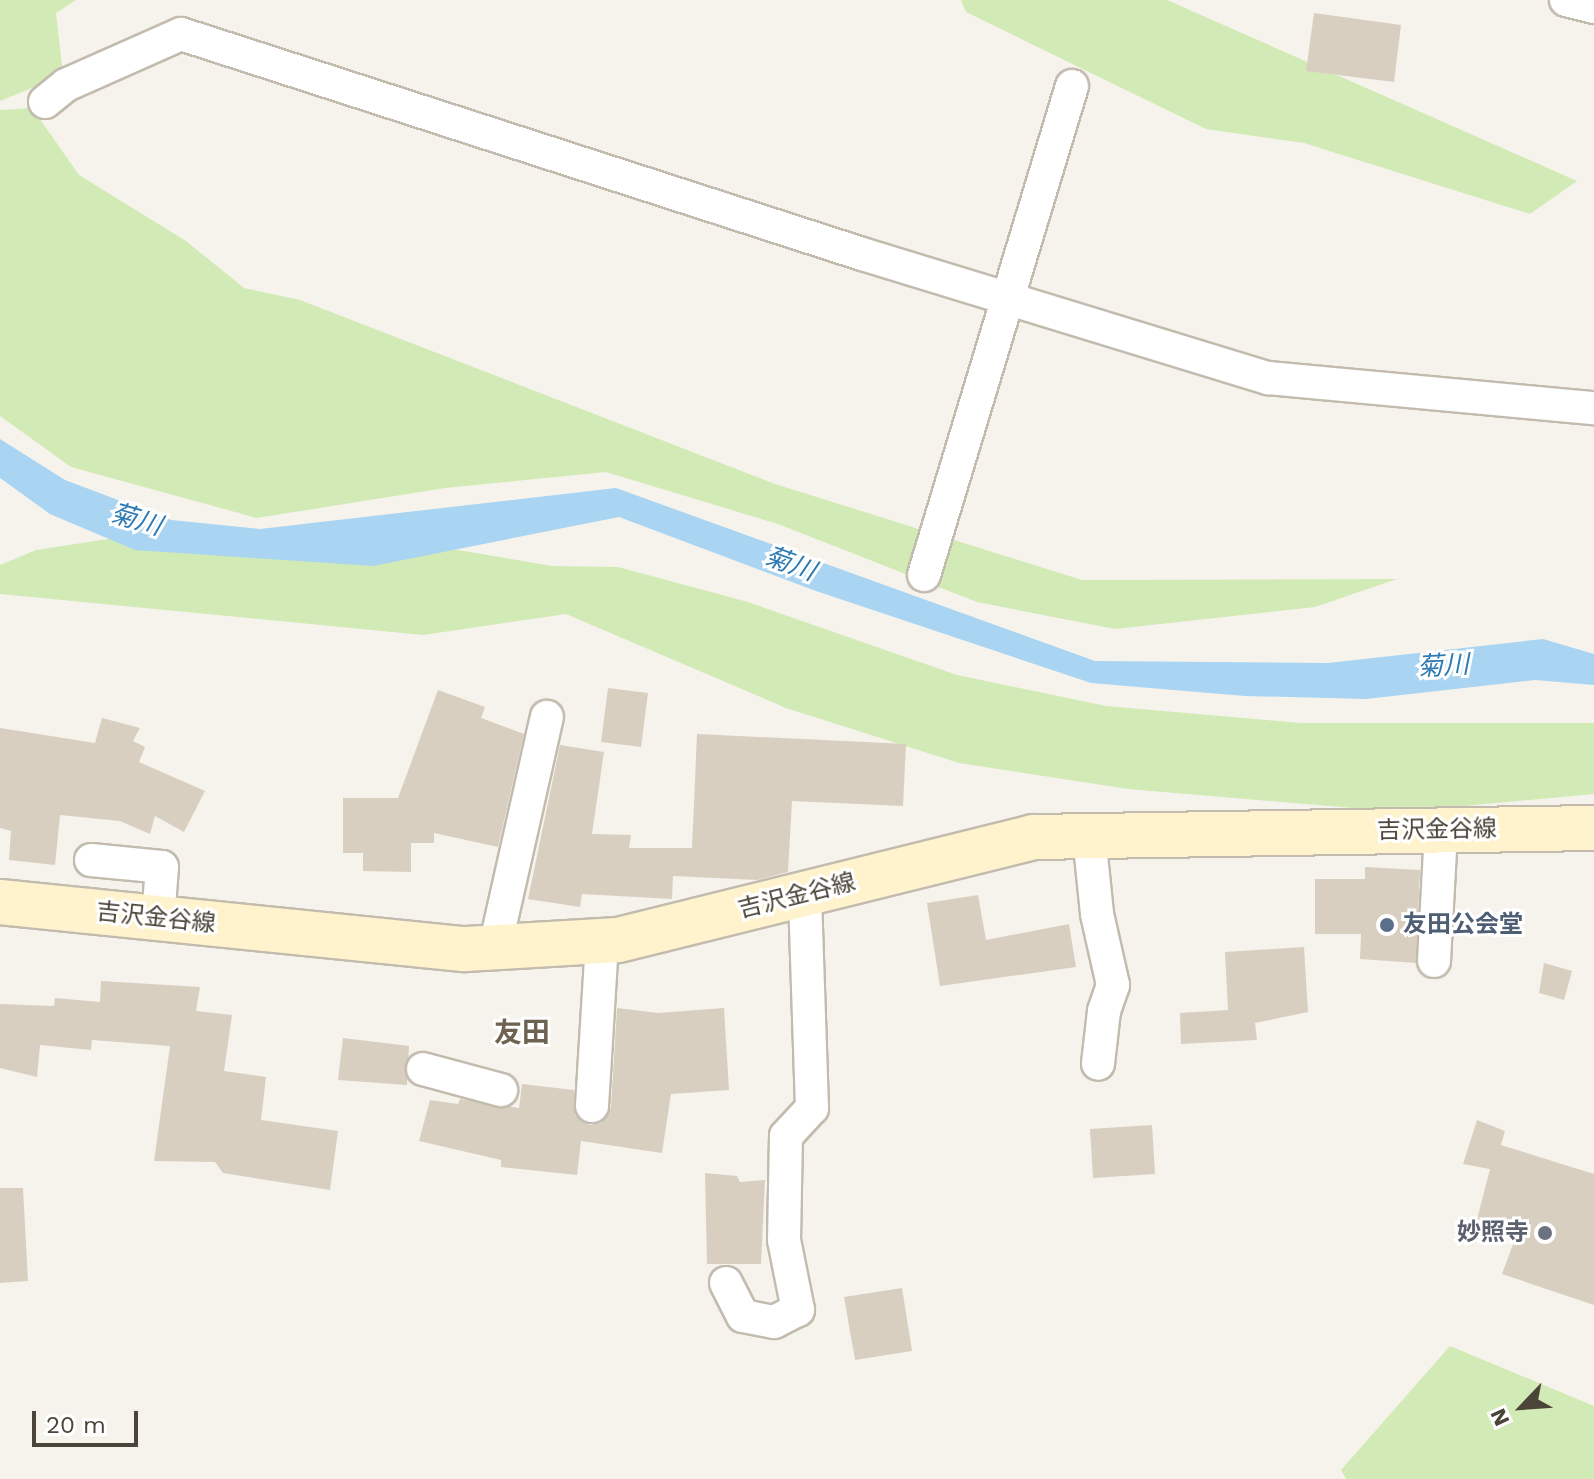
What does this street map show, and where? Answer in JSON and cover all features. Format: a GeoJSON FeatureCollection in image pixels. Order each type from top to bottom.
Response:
{"type":"FeatureCollection","features":[{"type":"Feature","properties":{"kind":"main road","name":"吉沢金谷線"},"geometry":{"type":"LineString","coordinates":[[0,902],[461,949],[602,941],[1033,837],[1594,828]]}},
{"type":"Feature","properties":{"kind":"street"},"geometry":{"type":"LineString","coordinates":[[1566,0],[1594,7]]}},
{"type":"Feature","properties":{"kind":"street"},"geometry":{"type":"LineString","coordinates":[[45,102],[66,85],[181,34],[1268,378],[1594,408]]}},
{"type":"Feature","properties":{"kind":"street"},"geometry":{"type":"LineString","coordinates":[[924,575],[1072,86]]}},
{"type":"Feature","properties":{"kind":"street"},"geometry":{"type":"LineString","coordinates":[[495,947],[547,717]]}},
{"type":"Feature","properties":{"kind":"street"},"geometry":{"type":"LineString","coordinates":[[1434,961],[1441,830]]}},
{"type":"Feature","properties":{"kind":"street"},"geometry":{"type":"LineString","coordinates":[[1089,836],[1097,914],[1113,985],[1104,1011],[1098,1064]]}},
{"type":"Feature","properties":{"kind":"street"},"geometry":{"type":"LineString","coordinates":[[91,860],[162,867],[158,919]]}},
{"type":"Feature","properties":{"kind":"street"},"geometry":{"type":"LineString","coordinates":[[726,1283],[743,1316],[774,1322],[798,1310],[784,1226],[786,1136],[812,1108],[805,894]]}},
{"type":"Feature","properties":{"kind":"street"},"geometry":{"type":"LineString","coordinates":[[592,1106],[602,941]]}},
{"type":"Feature","properties":{"kind":"street"},"geometry":{"type":"LineString","coordinates":[[423,1069],[501,1090]]}},
{"type":"Feature","properties":{"kind":"green space"},"geometry":{"type":"Polygon","coordinates":[[[0,0],[76,0],[56,13],[63,75],[0,101],[0,0]]]}},
{"type":"Feature","properties":{"kind":"green space"},"geometry":{"type":"Polygon","coordinates":[[[961,0],[1167,0],[1577,181],[1530,214],[1304,143],[1206,129],[966,12],[961,0]]]}},
{"type":"Feature","properties":{"kind":"green space"},"geometry":{"type":"Polygon","coordinates":[[[32,108],[79,175],[186,241],[244,288],[300,300],[775,484],[1082,580],[1397,579],[1315,607],[1115,629],[977,602],[778,524],[606,472],[445,488],[257,518],[71,467],[0,416],[0,110],[32,108]]]}},
{"type":"Feature","properties":{"kind":"green space"},"geometry":{"type":"Polygon","coordinates":[[[108,539],[311,540],[458,550],[552,566],[618,567],[748,602],[957,675],[1106,706],[1301,723],[1594,723],[1594,794],[1401,812],[1128,789],[959,763],[786,708],[566,614],[423,635],[0,594],[0,565],[36,550],[108,539]]]}},
{"type":"Feature","properties":{"kind":"green space"},"geometry":{"type":"Polygon","coordinates":[[[1450,1346],[1594,1406],[1594,1479],[1346,1479],[1341,1470],[1450,1346]]]}},
{"type":"Feature","properties":{"kind":"water","name":"菊川"},"geometry":{"type":"Polygon","coordinates":[[[0,439],[65,480],[171,520],[260,529],[616,488],[1095,661],[1328,663],[1543,639],[1594,654],[1594,685],[1535,680],[1366,699],[1245,696],[1091,683],[816,591],[619,517],[373,566],[135,550],[50,514],[0,478],[0,439]]]}},
{"type":"Feature","properties":{"kind":"building"},"geometry":{"type":"Polygon","coordinates":[[[1314,13],[1401,25],[1394,82],[1306,71],[1314,13]]]}},
{"type":"Feature","properties":{"kind":"building"},"geometry":{"type":"Polygon","coordinates":[[[608,688],[648,693],[641,747],[601,742],[608,688]]]}},
{"type":"Feature","properties":{"kind":"building"},"geometry":{"type":"Polygon","coordinates":[[[438,690],[485,707],[481,718],[524,734],[498,847],[434,833],[434,843],[411,843],[411,872],[363,871],[363,853],[343,853],[343,798],[398,798],[438,690]]]}},
{"type":"Feature","properties":{"kind":"building"},"geometry":{"type":"Polygon","coordinates":[[[102,718],[140,728],[133,741],[145,747],[139,762],[205,791],[184,832],[155,816],[150,834],[120,821],[60,815],[55,865],[9,860],[11,831],[0,828],[0,728],[95,743],[102,718]]]}},
{"type":"Feature","properties":{"kind":"building"},"geometry":{"type":"Polygon","coordinates":[[[697,734],[906,744],[903,806],[792,801],[788,872],[757,880],[673,876],[672,899],[582,894],[580,907],[528,899],[560,745],[604,752],[592,834],[631,835],[629,848],[692,848],[697,734]]]}},
{"type":"Feature","properties":{"kind":"building"},"geometry":{"type":"Polygon","coordinates":[[[1365,867],[1420,870],[1416,963],[1360,959],[1361,934],[1315,934],[1315,879],[1365,879],[1365,867]]]}},
{"type":"Feature","properties":{"kind":"building"},"geometry":{"type":"Polygon","coordinates":[[[978,895],[986,940],[1069,924],[1076,967],[940,986],[927,903],[978,895]]]}},
{"type":"Feature","properties":{"kind":"building"},"geometry":{"type":"Polygon","coordinates":[[[1304,947],[1308,1012],[1255,1023],[1257,1040],[1181,1044],[1180,1013],[1228,1010],[1225,952],[1304,947]]]}},
{"type":"Feature","properties":{"kind":"building"},"geometry":{"type":"Polygon","coordinates":[[[1544,963],[1572,971],[1564,1000],[1539,993],[1544,963]]]}},
{"type":"Feature","properties":{"kind":"building"},"geometry":{"type":"Polygon","coordinates":[[[101,981],[200,987],[196,1011],[232,1015],[224,1071],[266,1077],[261,1120],[338,1131],[330,1190],[223,1173],[215,1162],[154,1161],[170,1046],[92,1040],[91,1050],[40,1045],[37,1077],[0,1068],[0,1004],[54,1006],[55,998],[100,1002],[101,981]]]}},
{"type":"Feature","properties":{"kind":"building"},"geometry":{"type":"Polygon","coordinates":[[[617,1008],[658,1013],[724,1008],[729,1090],[671,1094],[662,1153],[581,1141],[577,1175],[501,1167],[501,1160],[419,1141],[430,1100],[458,1104],[460,1099],[519,1108],[522,1084],[574,1090],[575,1115],[590,1125],[601,1123],[611,1107],[617,1008]]]}},
{"type":"Feature","properties":{"kind":"building"},"geometry":{"type":"Polygon","coordinates":[[[343,1038],[409,1046],[407,1085],[338,1080],[343,1038]]]}},
{"type":"Feature","properties":{"kind":"building","name":"妙照寺"},"geometry":{"type":"Polygon","coordinates":[[[1477,1120],[1505,1131],[1501,1145],[1594,1174],[1594,1305],[1502,1274],[1515,1239],[1475,1227],[1490,1169],[1463,1164],[1477,1120]]]}},
{"type":"Feature","properties":{"kind":"building"},"geometry":{"type":"Polygon","coordinates":[[[1152,1125],[1155,1174],[1093,1178],[1090,1129],[1152,1125]]]}},
{"type":"Feature","properties":{"kind":"building"},"geometry":{"type":"Polygon","coordinates":[[[705,1173],[737,1176],[740,1182],[765,1180],[761,1264],[707,1264],[705,1173]]]}},
{"type":"Feature","properties":{"kind":"building"},"geometry":{"type":"Polygon","coordinates":[[[0,1188],[23,1188],[28,1281],[0,1283],[0,1188]]]}},
{"type":"Feature","properties":{"kind":"building"},"geometry":{"type":"Polygon","coordinates":[[[902,1288],[912,1351],[855,1360],[844,1297],[902,1288]]]}},
{"type":"Feature","properties":{"kind":"place","name":"友田公会堂"},"geometry":{"type":"Point","coordinates":[1387,925]}},
{"type":"Feature","properties":{"kind":"place","name":"妙照寺"},"geometry":{"type":"Point","coordinates":[1545,1233]}},
{"type":"Feature","properties":{"kind":"district","name":"友田"},"geometry":{"type":"Point","coordinates":[522,1033]}}]}
